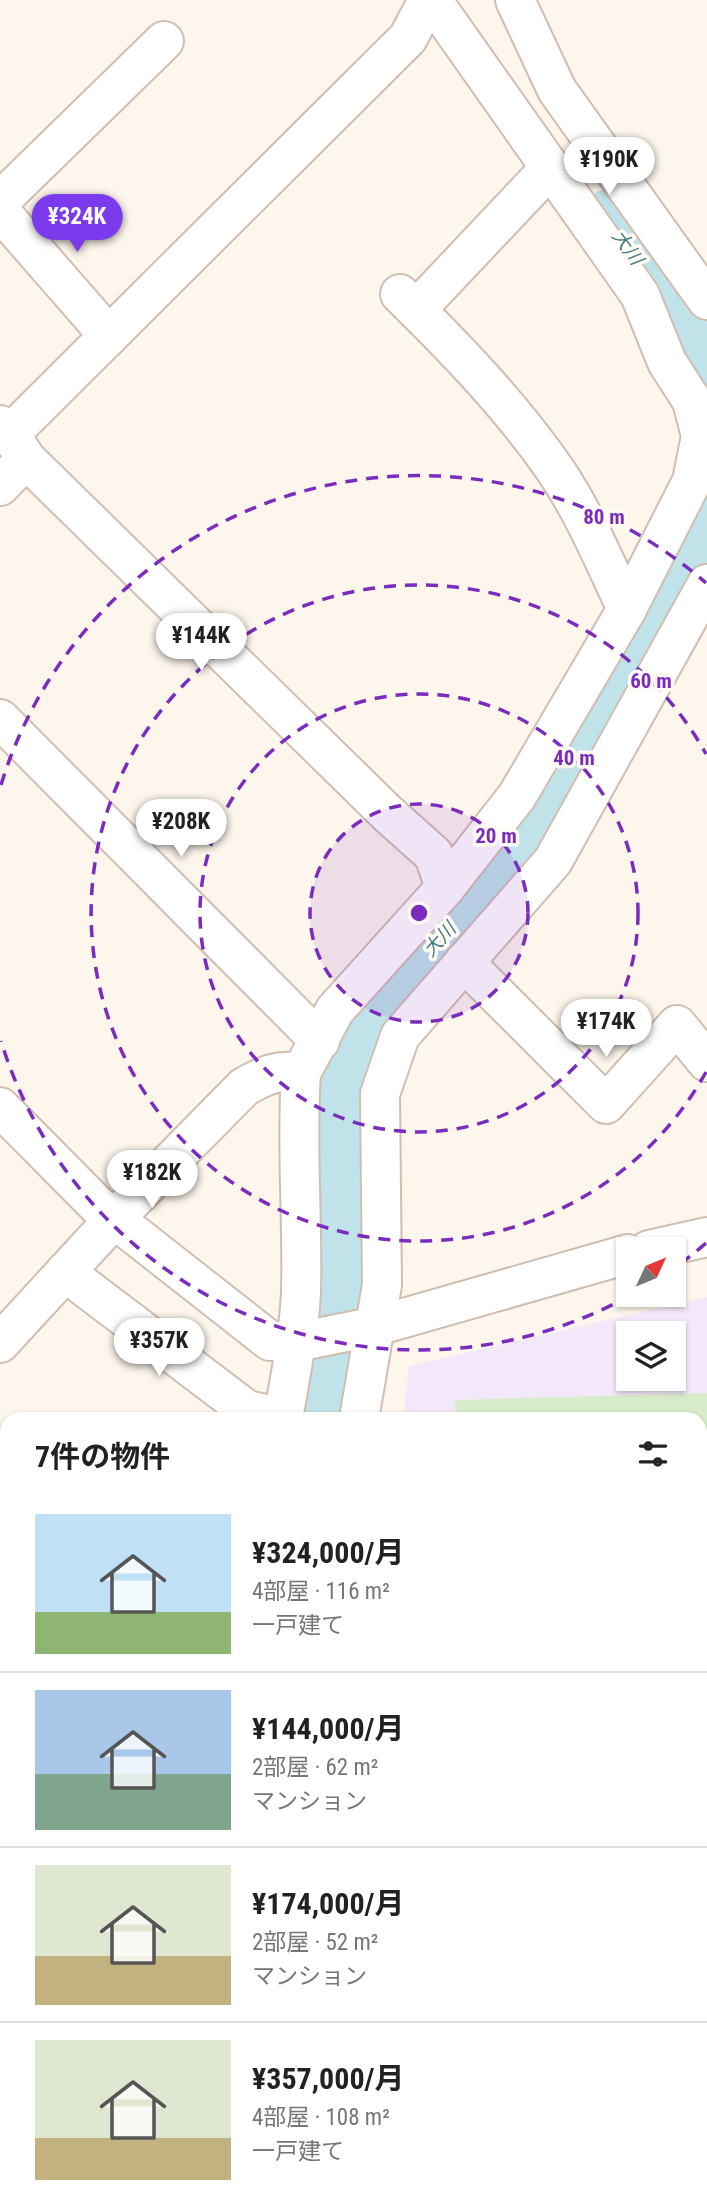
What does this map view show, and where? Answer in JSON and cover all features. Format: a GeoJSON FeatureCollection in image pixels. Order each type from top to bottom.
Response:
{"type":"FeatureCollection","features":[{"type":"Feature","properties":{"kind":"street"},"geometry":{"type":"LineString","coordinates":[[285,1412],[307,1340],[297,1132],[311,1057],[335,1010],[445,888],[517,796],[627,610],[692,481],[704,435],[692,401],[667,362],[640,295],[430,0],[408,38],[109,336],[9,451],[434,855],[445,888]]}},
{"type":"Feature","properties":{"kind":"street"},"geometry":{"type":"LineString","coordinates":[[515,0],[557,90],[707,300]]}},
{"type":"Feature","properties":{"kind":"street"},"geometry":{"type":"LineString","coordinates":[[0,201],[164,41]]}},
{"type":"Feature","properties":{"kind":"street"},"geometry":{"type":"LineString","coordinates":[[551,167],[408,302],[515,417],[557,473],[592,534],[627,610]]}},
{"type":"Feature","properties":{"kind":"street"},"geometry":{"type":"LineString","coordinates":[[0,211],[109,336]]}},
{"type":"Feature","properties":{"kind":"street"},"geometry":{"type":"LineString","coordinates":[[360,1412],[371,1327],[382,1285],[380,1094],[400,1036],[553,861],[707,584]]}},
{"type":"Feature","properties":{"kind":"street"},"geometry":{"type":"LineString","coordinates":[[0,719],[311,1057]]}},
{"type":"Feature","properties":{"kind":"street"},"geometry":{"type":"LineString","coordinates":[[464,962],[606,1104],[677,1025],[707,1062]]}},
{"type":"Feature","properties":{"kind":"street"},"geometry":{"type":"LineString","coordinates":[[0,1343],[115,1219],[244,1087],[265,1075],[311,1057]]}},
{"type":"Feature","properties":{"kind":"street"},"geometry":{"type":"LineString","coordinates":[[0,1107],[98,1206],[270,1342],[307,1340],[371,1327],[616,1257]]}},
{"type":"Feature","properties":{"kind":"street"},"geometry":{"type":"LineString","coordinates":[[686,1242],[707,1237]]}},
{"type":"Feature","properties":{"kind":"street"},"geometry":{"type":"LineString","coordinates":[[65,1272],[247,1410],[255,1412]]}},
{"type":"Feature","properties":{"kind":"shaded area"},"geometry":{"type":"Polygon","coordinates":[[[707,1297],[707,1412],[404,1412],[409,1366],[664,1307],[686,1307],[686,1302],[707,1297]]]}},
{"type":"Feature","properties":{"kind":"green space"},"geometry":{"type":"Polygon","coordinates":[[[707,1393],[707,1412],[456,1412],[455,1400],[707,1393]]]}},
{"type":"Feature","properties":{"kind":"waterway","name":"大川"},"geometry":{"type":"LineString","coordinates":[[609,222],[707,358]]}},
{"type":"Feature","properties":{"kind":"waterway","name":"大川"},"geometry":{"type":"LineString","coordinates":[[324,1412],[346,1204],[343,1095],[361,1023],[484,890],[525,831],[707,502]]}}]}
